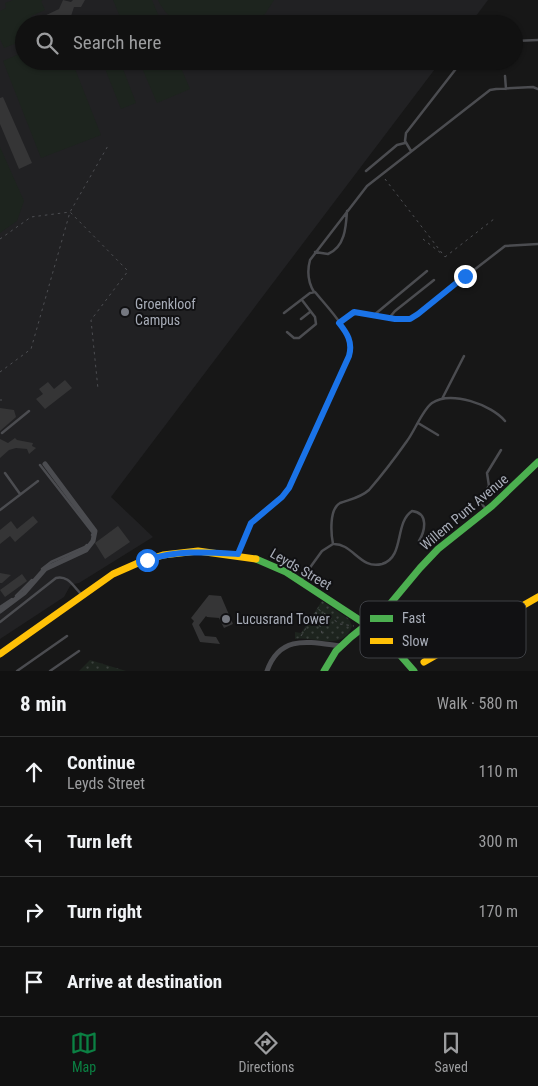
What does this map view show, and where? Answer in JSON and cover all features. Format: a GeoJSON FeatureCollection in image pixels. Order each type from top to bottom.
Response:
{"type":"FeatureCollection","features":[{"type":"Feature","properties":{"kind":"street","name":"Willem Punt Avenue"},"geometry":{"type":"LineString","coordinates":[[393,601],[431,556],[451,537],[487,511],[538,462]]}},
{"type":"Feature","properties":{"kind":"street"},"geometry":{"type":"LineString","coordinates":[[0,611],[24,593],[45,569],[86,550],[93,541],[95,531],[43,464]]}},
{"type":"Feature","properties":{"kind":"street","name":"Leyds Street"},"geometry":{"type":"LineString","coordinates":[[0,654],[113,574],[163,555],[198,551],[238,554],[266,562],[300,581],[360,623]]}},
{"type":"Feature","properties":{"kind":"street"},"geometry":{"type":"LineString","coordinates":[[526,604],[538,597]]}},
{"type":"Feature","properties":{"kind":"street","name":"Willem Punt Avenue"},"geometry":{"type":"LineString","coordinates":[[324,671],[340,646],[360,631]]}},
{"type":"Feature","properties":{"kind":"street"},"geometry":{"type":"LineString","coordinates":[[267,671],[272,659],[278,652],[297,642],[340,646]]}},
{"type":"Feature","properties":{"kind":"street","name":"Leyds Street"},"geometry":{"type":"LineString","coordinates":[[403,658],[414,671]]}},
{"type":"Feature","properties":{"kind":"street"},"geometry":{"type":"LineString","coordinates":[[424,662],[431,658]]}},
{"type":"Feature","properties":{"kind":"lane"},"geometry":{"type":"LineString","coordinates":[[523,41],[538,40]]}},
{"type":"Feature","properties":{"kind":"lane"},"geometry":{"type":"LineString","coordinates":[[411,151],[405,143],[406,133],[455,70]]}},
{"type":"Feature","properties":{"kind":"lane"},"geometry":{"type":"LineString","coordinates":[[505,76],[506,89]]}},
{"type":"Feature","properties":{"kind":"lane"},"geometry":{"type":"LineString","coordinates":[[238,554],[251,523],[282,497],[289,488],[349,356],[349,338],[314,292],[310,283],[308,267],[315,252],[363,190],[490,90],[538,88]]}},
{"type":"Feature","properties":{"kind":"lane"},"geometry":{"type":"LineString","coordinates":[[366,171],[394,148],[405,143]]}},
{"type":"Feature","properties":{"kind":"lane"},"geometry":{"type":"LineString","coordinates":[[315,252],[328,254],[339,246],[345,229],[347,210]]}},
{"type":"Feature","properties":{"kind":"lane"},"geometry":{"type":"LineString","coordinates":[[339,323],[354,312],[389,318],[406,319],[416,316],[505,246],[538,244]]}},
{"type":"Feature","properties":{"kind":"lane"},"geometry":{"type":"LineString","coordinates":[[374,315],[427,272]]}},
{"type":"Feature","properties":{"kind":"lane"},"geometry":{"type":"LineString","coordinates":[[389,318],[394,311],[434,280]]}},
{"type":"Feature","properties":{"kind":"lane"},"geometry":{"type":"LineString","coordinates":[[284,313],[314,292]]}},
{"type":"Feature","properties":{"kind":"lane"},"geometry":{"type":"LineString","coordinates":[[287,332],[297,339],[313,328],[316,321],[302,300]]}},
{"type":"Feature","properties":{"kind":"lane"},"geometry":{"type":"LineString","coordinates":[[301,319],[310,312]]}},
{"type":"Feature","properties":{"kind":"lane"},"geometry":{"type":"LineString","coordinates":[[442,399],[464,356]]}},
{"type":"Feature","properties":{"kind":"lane"},"geometry":{"type":"LineString","coordinates":[[333,544],[332,527],[336,506],[369,490],[408,441],[430,404],[442,399],[464,400],[493,409],[505,421]]}},
{"type":"Feature","properties":{"kind":"lane"},"geometry":{"type":"LineString","coordinates":[[2,433],[29,411]]}},
{"type":"Feature","properties":{"kind":"lane"},"geometry":{"type":"LineString","coordinates":[[418,423],[438,435]]}},
{"type":"Feature","properties":{"kind":"lane"},"geometry":{"type":"LineString","coordinates":[[487,511],[480,502],[480,499],[489,486],[487,473],[501,450]]}},
{"type":"Feature","properties":{"kind":"lane"},"geometry":{"type":"LineString","coordinates":[[0,607],[20,593],[45,565],[85,547],[92,539],[93,533],[43,464]]}},
{"type":"Feature","properties":{"kind":"lane"},"geometry":{"type":"LineString","coordinates":[[5,473],[20,494]]}},
{"type":"Feature","properties":{"kind":"lane"},"geometry":{"type":"LineString","coordinates":[[0,510],[38,481]]}},
{"type":"Feature","properties":{"kind":"lane"},"geometry":{"type":"LineString","coordinates":[[300,581],[322,552],[333,544],[344,546],[367,563],[382,564],[390,560],[394,555],[404,520],[408,513],[413,511],[420,515],[425,525],[419,542]]}},
{"type":"Feature","properties":{"kind":"lane"},"geometry":{"type":"LineString","coordinates":[[0,622],[56,578],[62,576],[68,579],[82,595]]}},
{"type":"Feature","properties":{"kind":"lane"},"geometry":{"type":"LineString","coordinates":[[17,671],[67,636]]}},
{"type":"Feature","properties":{"kind":"lane"},"geometry":{"type":"LineString","coordinates":[[50,671],[79,651]]}},
{"type":"Feature","properties":{"kind":"path"},"geometry":{"type":"LineString","coordinates":[[0,372],[31,349],[70,212],[109,144]]}},
{"type":"Feature","properties":{"kind":"path"},"geometry":{"type":"LineString","coordinates":[[381,174],[445,257]]}},
{"type":"Feature","properties":{"kind":"path"},"geometry":{"type":"LineString","coordinates":[[0,239],[31,217],[70,212]]}},
{"type":"Feature","properties":{"kind":"path"},"geometry":{"type":"LineString","coordinates":[[70,212],[128,271],[91,320],[98,388]]}},
{"type":"Feature","properties":{"kind":"path"},"geometry":{"type":"LineString","coordinates":[[445,257],[494,219]]}},
{"type":"Feature","properties":{"kind":"path"},"geometry":{"type":"LineString","coordinates":[[423,239],[445,257]]}},
{"type":"Feature","properties":{"kind":"path"},"geometry":{"type":"LineString","coordinates":[[297,642],[318,609],[340,624],[360,626]]}},
{"type":"Feature","properties":{"kind":"path"},"geometry":{"type":"LineString","coordinates":[[316,612],[324,644]]}},
{"type":"Feature","properties":{"kind":"shaded area","name":"Groenkloof Campus"},"geometry":{"type":"Polygon","coordinates":[[[0,0],[488,0],[477,15],[15,15],[15,70],[434,70],[111,497],[153,537],[79,583],[70,586],[64,597],[0,639],[0,0]]]}},
{"type":"Feature","properties":{"kind":"shaded area"},"geometry":{"type":"Polygon","coordinates":[[[13,0],[43,0],[41,1],[45,10],[33,15],[15,15],[15,44],[4,48],[0,39],[0,11],[6,8],[5,3],[13,0]]]}},
{"type":"Feature","properties":{"kind":"shaded area"},"geometry":{"type":"Polygon","coordinates":[[[113,0],[152,0],[158,15],[119,15],[113,0]]]}},
{"type":"Feature","properties":{"kind":"shaded area"},"geometry":{"type":"Polygon","coordinates":[[[158,0],[274,0],[264,15],[168,15],[158,0]]]}},
{"type":"Feature","properties":{"kind":"shaded area"},"geometry":{"type":"Polygon","coordinates":[[[15,56],[15,70],[76,70],[101,135],[41,158],[3,61],[15,56]]]}},
{"type":"Feature","properties":{"kind":"shaded area"},"geometry":{"type":"Polygon","coordinates":[[[106,70],[123,70],[136,103],[121,109],[106,70]]]}},
{"type":"Feature","properties":{"kind":"shaded area"},"geometry":{"type":"Polygon","coordinates":[[[143,70],[182,70],[190,89],[157,103],[143,70]]]}},
{"type":"Feature","properties":{"kind":"shaded area"},"geometry":{"type":"Polygon","coordinates":[[[0,147],[24,201],[17,221],[0,233],[0,147]]]}},
{"type":"Feature","properties":{"kind":"shaded area"},"geometry":{"type":"Polygon","coordinates":[[[322,601],[349,619],[352,626],[348,634],[342,639],[335,641],[295,639],[295,632],[301,633],[322,601]]]}},
{"type":"Feature","properties":{"kind":"shaded area"},"geometry":{"type":"Polygon","coordinates":[[[90,660],[126,671],[79,671],[90,660]]]}},
{"type":"Feature","properties":{"kind":"building"},"geometry":{"type":"Polygon","coordinates":[[[63,0],[71,2],[73,0],[85,0],[81,7],[74,7],[71,15],[46,15],[59,9],[63,0]]]}},
{"type":"Feature","properties":{"kind":"building"},"geometry":{"type":"Polygon","coordinates":[[[3,97],[32,163],[19,169],[0,124],[0,98],[3,97]]]}},
{"type":"Feature","properties":{"kind":"building"},"geometry":{"type":"Polygon","coordinates":[[[65,380],[72,388],[45,409],[36,399],[43,394],[39,389],[48,382],[54,389],[65,380]]]}},
{"type":"Feature","properties":{"kind":"building"},"geometry":{"type":"Polygon","coordinates":[[[0,408],[14,410],[16,417],[0,431],[0,408]]]}},
{"type":"Feature","properties":{"kind":"building"},"geometry":{"type":"Polygon","coordinates":[[[15,438],[33,443],[32,446],[36,448],[29,454],[27,449],[16,448],[9,450],[0,458],[0,439],[8,443],[15,438]]]}},
{"type":"Feature","properties":{"kind":"building"},"geometry":{"type":"Polygon","coordinates":[[[33,516],[38,522],[15,542],[10,536],[0,544],[0,530],[11,521],[17,529],[33,516]]]}},
{"type":"Feature","properties":{"kind":"building"},"geometry":{"type":"Polygon","coordinates":[[[118,526],[130,542],[105,559],[95,543],[118,526]]]}},
{"type":"Feature","properties":{"kind":"building"},"geometry":{"type":"Polygon","coordinates":[[[0,573],[11,575],[0,583],[0,573]]]}},
{"type":"Feature","properties":{"kind":"building"},"geometry":{"type":"Polygon","coordinates":[[[22,574],[27,581],[5,597],[0,590],[22,574]]]}},
{"type":"Feature","properties":{"kind":"building","name":"Lucusrand Tower"},"geometry":{"type":"Polygon","coordinates":[[[209,595],[221,596],[233,624],[224,628],[219,618],[206,616],[199,625],[205,636],[216,637],[220,644],[200,642],[192,624],[194,621],[191,618],[209,595]]]}},
{"type":"Feature","properties":{"kind":"traffic: fast"},"geometry":{"type":"LineString","coordinates":[[392,601],[438,549],[492,506],[538,462]]}},
{"type":"Feature","properties":{"kind":"traffic: fast"},"geometry":{"type":"LineString","coordinates":[[256,559],[286,572],[360,620]]}},
{"type":"Feature","properties":{"kind":"traffic: fast"},"geometry":{"type":"LineString","coordinates":[[324,671],[336,651],[360,630]]}},
{"type":"Feature","properties":{"kind":"traffic: fast"},"geometry":{"type":"LineString","coordinates":[[403,658],[414,671]]}},
{"type":"Feature","properties":{"kind":"traffic: slow"},"geometry":{"type":"LineString","coordinates":[[0,654],[113,574],[138,563],[163,555],[198,551],[256,559]]}},
{"type":"Feature","properties":{"kind":"traffic: slow"},"geometry":{"type":"LineString","coordinates":[[526,604],[538,597]]}},
{"type":"Feature","properties":{"kind":"traffic: slow"},"geometry":{"type":"LineString","coordinates":[[424,662],[431,658]]}},
{"type":"Feature","properties":{"kind":"place","name":"Groenkloof Campus"},"geometry":{"type":"Point","coordinates":[125,312]}},
{"type":"Feature","properties":{"kind":"place","name":"Lucusrand Tower"},"geometry":{"type":"Point","coordinates":[226,619]}},
{"type":"Feature","properties":{"kind":"route"},"geometry":{"type":"LineString","coordinates":[[147,560],[163,555],[198,551],[238,554],[246,531],[251,523],[282,497],[289,488],[349,356],[349,338],[339,323],[354,312],[399,320],[412,318],[465,276]]}}]}
